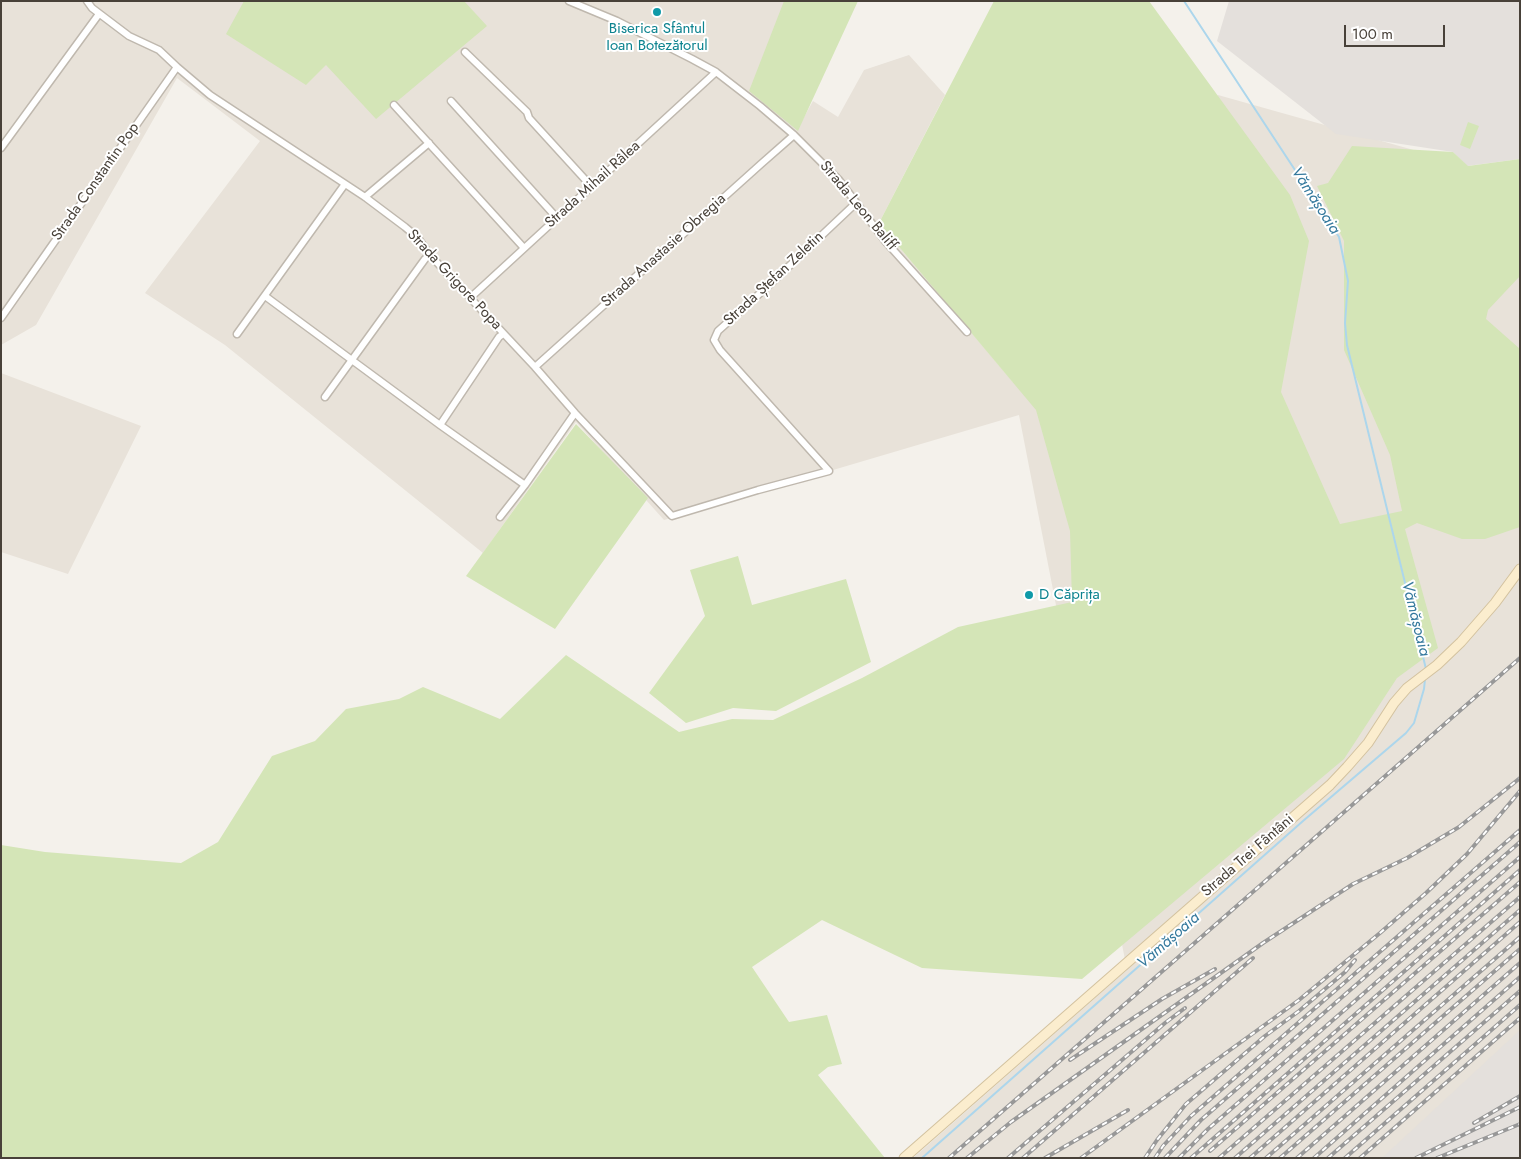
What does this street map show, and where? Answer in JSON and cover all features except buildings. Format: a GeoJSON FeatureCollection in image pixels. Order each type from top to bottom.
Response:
{"type":"FeatureCollection","features":[{"type":"Feature","properties":{"kind":"main road","name":"Strada Trei Fântâni"},"geometry":{"type":"LineString","coordinates":[[904,1158],[1330,785],[1363,749],[1394,703],[1407,688],[1461,642],[1520,569]]}},
{"type":"Feature","properties":{"kind":"street"},"geometry":{"type":"LineString","coordinates":[[86,1],[129,36],[159,50],[177,67]]}},
{"type":"Feature","properties":{"kind":"street","name":"Strada Leon Baliff"},"geometry":{"type":"LineString","coordinates":[[569,1],[618,21],[716,72],[760,106],[794,135],[839,180],[886,242],[967,332]]}},
{"type":"Feature","properties":{"kind":"street"},"geometry":{"type":"LineString","coordinates":[[1,148],[4,140],[100,14]]}},
{"type":"Feature","properties":{"kind":"street"},"geometry":{"type":"LineString","coordinates":[[465,52],[527,112],[529,118],[591,186]]}},
{"type":"Feature","properties":{"kind":"street","name":"Strada Grigore Popa"},"geometry":{"type":"LineString","coordinates":[[177,67],[210,95],[345,184],[418,238],[430,255],[535,367],[575,414],[672,516]]}},
{"type":"Feature","properties":{"kind":"street","name":"Strada Constantin Pop"},"geometry":{"type":"LineString","coordinates":[[1,318],[177,67]]}},
{"type":"Feature","properties":{"kind":"street","name":"Strada Mihail Râlea"},"geometry":{"type":"LineString","coordinates":[[470,298],[716,72]]}},
{"type":"Feature","properties":{"kind":"street"},"geometry":{"type":"LineString","coordinates":[[451,101],[557,218]]}},
{"type":"Feature","properties":{"kind":"street"},"geometry":{"type":"LineString","coordinates":[[394,105],[524,248]]}},
{"type":"Feature","properties":{"kind":"street","name":"Strada Anastasie Obregia"},"geometry":{"type":"LineString","coordinates":[[535,367],[794,135]]}},
{"type":"Feature","properties":{"kind":"street"},"geometry":{"type":"LineString","coordinates":[[365,198],[429,143]]}},
{"type":"Feature","properties":{"kind":"street"},"geometry":{"type":"LineString","coordinates":[[237,334],[320,216],[345,184]]}},
{"type":"Feature","properties":{"kind":"street","name":"Strada Ștefan Zeletin"},"geometry":{"type":"LineString","coordinates":[[672,516],[829,471],[726,357],[714,340],[718,331],[856,203]]}},
{"type":"Feature","properties":{"kind":"street"},"geometry":{"type":"LineString","coordinates":[[324,397],[425,259],[430,255]]}},
{"type":"Feature","properties":{"kind":"street"},"geometry":{"type":"LineString","coordinates":[[265,296],[525,485]]}},
{"type":"Feature","properties":{"kind":"street"},"geometry":{"type":"LineString","coordinates":[[440,425],[499,337],[504,334]]}},
{"type":"Feature","properties":{"kind":"street"},"geometry":{"type":"LineString","coordinates":[[500,517],[575,414]]}},
{"type":"Feature","properties":{"kind":"shaded area"},"geometry":{"type":"Polygon","coordinates":[[[1,1],[785,1],[799,126],[813,101],[838,117],[864,70],[909,55],[945,95],[879,223],[1013,382],[1218,95],[1499,174],[1520,163],[1520,1158],[913,1158],[1127,970],[1019,415],[664,520],[576,422],[483,553],[225,345],[145,293],[260,141],[177,78],[36,325],[1,345],[1,1]]]}},
{"type":"Feature","properties":{"kind":"shaded area"},"geometry":{"type":"Polygon","coordinates":[[[1229,1],[1520,1],[1520,159],[1467,166],[1453,152],[1336,134],[1217,41],[1229,1]]]}},
{"type":"Feature","properties":{"kind":"shaded area"},"geometry":{"type":"Polygon","coordinates":[[[1,373],[141,426],[68,574],[1,552],[1,373]]]}},
{"type":"Feature","properties":{"kind":"shaded area"},"geometry":{"type":"Polygon","coordinates":[[[1520,1030],[1520,1158],[1382,1158],[1520,1030]]]}},
{"type":"Feature","properties":{"kind":"green space"},"geometry":{"type":"Polygon","coordinates":[[[244,1],[464,1],[487,26],[376,119],[326,65],[306,85],[226,34],[244,1]]]}},
{"type":"Feature","properties":{"kind":"green space"},"geometry":{"type":"Polygon","coordinates":[[[784,1],[858,1],[798,131],[749,91],[784,1]]]}},
{"type":"Feature","properties":{"kind":"green space"},"geometry":{"type":"Polygon","coordinates":[[[994,1],[1149,1],[1290,195],[1309,241],[1281,392],[1340,524],[1402,511],[1390,455],[1344,350],[1344,241],[1317,186],[1328,183],[1352,146],[1453,152],[1468,166],[1520,159],[1520,276],[1488,310],[1486,319],[1520,349],[1520,527],[1485,539],[1462,539],[1417,523],[1405,529],[1438,648],[1397,678],[1344,759],[1082,979],[922,968],[822,920],[752,967],[789,1022],[827,1015],[842,1064],[828,1067],[818,1075],[885,1158],[1,1158],[1,845],[45,852],[181,863],[218,842],[272,756],[315,741],[346,709],[399,699],[423,687],[500,719],[566,655],[679,732],[732,719],[773,720],[862,678],[958,627],[1072,602],[1070,531],[1036,410],[879,223],[994,1]]]}},
{"type":"Feature","properties":{"kind":"green space"},"geometry":{"type":"Polygon","coordinates":[[[1468,122],[1479,126],[1470,149],[1460,145],[1468,122]]]}},
{"type":"Feature","properties":{"kind":"green space"},"geometry":{"type":"Polygon","coordinates":[[[576,424],[648,498],[555,629],[466,576],[576,424]]]}},
{"type":"Feature","properties":{"kind":"green space"},"geometry":{"type":"Polygon","coordinates":[[[738,556],[752,605],[846,579],[871,662],[776,711],[733,708],[686,723],[649,693],[705,616],[690,570],[738,556]]]}},
{"type":"Feature","properties":{"kind":"waterway","name":"Vămășoaia"},"geometry":{"type":"LineString","coordinates":[[1184,1],[1339,237],[1348,281],[1345,323],[1347,345],[1426,669]]}},
{"type":"Feature","properties":{"kind":"waterway","name":"Vămășoaia"},"geometry":{"type":"LineString","coordinates":[[922,1158],[1303,821],[1406,733],[1414,723],[1425,679]]}},
{"type":"Feature","properties":{"kind":"railway"},"geometry":{"type":"LineString","coordinates":[[949,1158],[1520,658]]}},
{"type":"Feature","properties":{"kind":"railway"},"geometry":{"type":"LineString","coordinates":[[967,1158],[1011,1122],[1263,943],[1353,884],[1407,858],[1459,827],[1520,778]]}},
{"type":"Feature","properties":{"kind":"railway"},"geometry":{"type":"LineString","coordinates":[[1081,1158],[1299,1000],[1380,933],[1467,854],[1520,791]]}},
{"type":"Feature","properties":{"kind":"railway"},"geometry":{"type":"LineString","coordinates":[[1155,1158],[1163,1146],[1191,1116],[1520,830]]}},
{"type":"Feature","properties":{"kind":"railway"},"geometry":{"type":"LineString","coordinates":[[1165,1158],[1201,1120],[1520,842]]}},
{"type":"Feature","properties":{"kind":"railway"},"geometry":{"type":"LineString","coordinates":[[1179,1158],[1208,1129],[1520,857]]}},
{"type":"Feature","properties":{"kind":"railway"},"geometry":{"type":"LineString","coordinates":[[1191,1158],[1520,870]]}},
{"type":"Feature","properties":{"kind":"railway"},"geometry":{"type":"LineString","coordinates":[[1210,1151],[1520,882]]}},
{"type":"Feature","properties":{"kind":"railway"},"geometry":{"type":"LineString","coordinates":[[1219,1158],[1520,897]]}},
{"type":"Feature","properties":{"kind":"railway"},"geometry":{"type":"LineString","coordinates":[[1235,1158],[1520,910]]}},
{"type":"Feature","properties":{"kind":"railway"},"geometry":{"type":"LineString","coordinates":[[1250,1158],[1520,922]]}},
{"type":"Feature","properties":{"kind":"railway"},"geometry":{"type":"LineString","coordinates":[[1266,1158],[1520,937]]}},
{"type":"Feature","properties":{"kind":"railway"},"geometry":{"type":"LineString","coordinates":[[1280,1158],[1520,949]]}},
{"type":"Feature","properties":{"kind":"railway"},"geometry":{"type":"LineString","coordinates":[[1023,1158],[1253,958]]}},
{"type":"Feature","properties":{"kind":"railway"},"geometry":{"type":"LineString","coordinates":[[1145,1158],[1186,1104],[1265,1036],[1299,1011],[1345,972],[1355,960]]}},
{"type":"Feature","properties":{"kind":"railway"},"geometry":{"type":"LineString","coordinates":[[1297,1158],[1520,963]]}},
{"type":"Feature","properties":{"kind":"railway"},"geometry":{"type":"LineString","coordinates":[[1070,1060],[1162,999],[1215,969]]}},
{"type":"Feature","properties":{"kind":"railway"},"geometry":{"type":"LineString","coordinates":[[1314,1158],[1520,977]]}},
{"type":"Feature","properties":{"kind":"railway"},"geometry":{"type":"LineString","coordinates":[[1328,1158],[1520,991]]}},
{"type":"Feature","properties":{"kind":"railway"},"geometry":{"type":"LineString","coordinates":[[1345,1158],[1520,1005]]}},
{"type":"Feature","properties":{"kind":"railway"},"geometry":{"type":"LineString","coordinates":[[1008,1158],[1185,1008]]}},
{"type":"Feature","properties":{"kind":"railway"},"geometry":{"type":"LineString","coordinates":[[1360,1158],[1520,1018]]}},
{"type":"Feature","properties":{"kind":"railway"},"geometry":{"type":"LineString","coordinates":[[1474,1123],[1520,1096]]}},
{"type":"Feature","properties":{"kind":"railway"},"geometry":{"type":"LineString","coordinates":[[1416,1158],[1520,1107]]}},
{"type":"Feature","properties":{"kind":"railway"},"geometry":{"type":"LineString","coordinates":[[1045,1158],[1128,1110]]}},
{"type":"Feature","properties":{"kind":"railway"},"geometry":{"type":"LineString","coordinates":[[1437,1158],[1520,1124]]}},
{"type":"Feature","properties":{"kind":"place","name":"Biserica Sfântul Ioan Botezătorul"},"geometry":{"type":"Point","coordinates":[657,12]}},
{"type":"Feature","properties":{"kind":"place","name":"D Căprița"},"geometry":{"type":"Point","coordinates":[1029,595]}}]}
